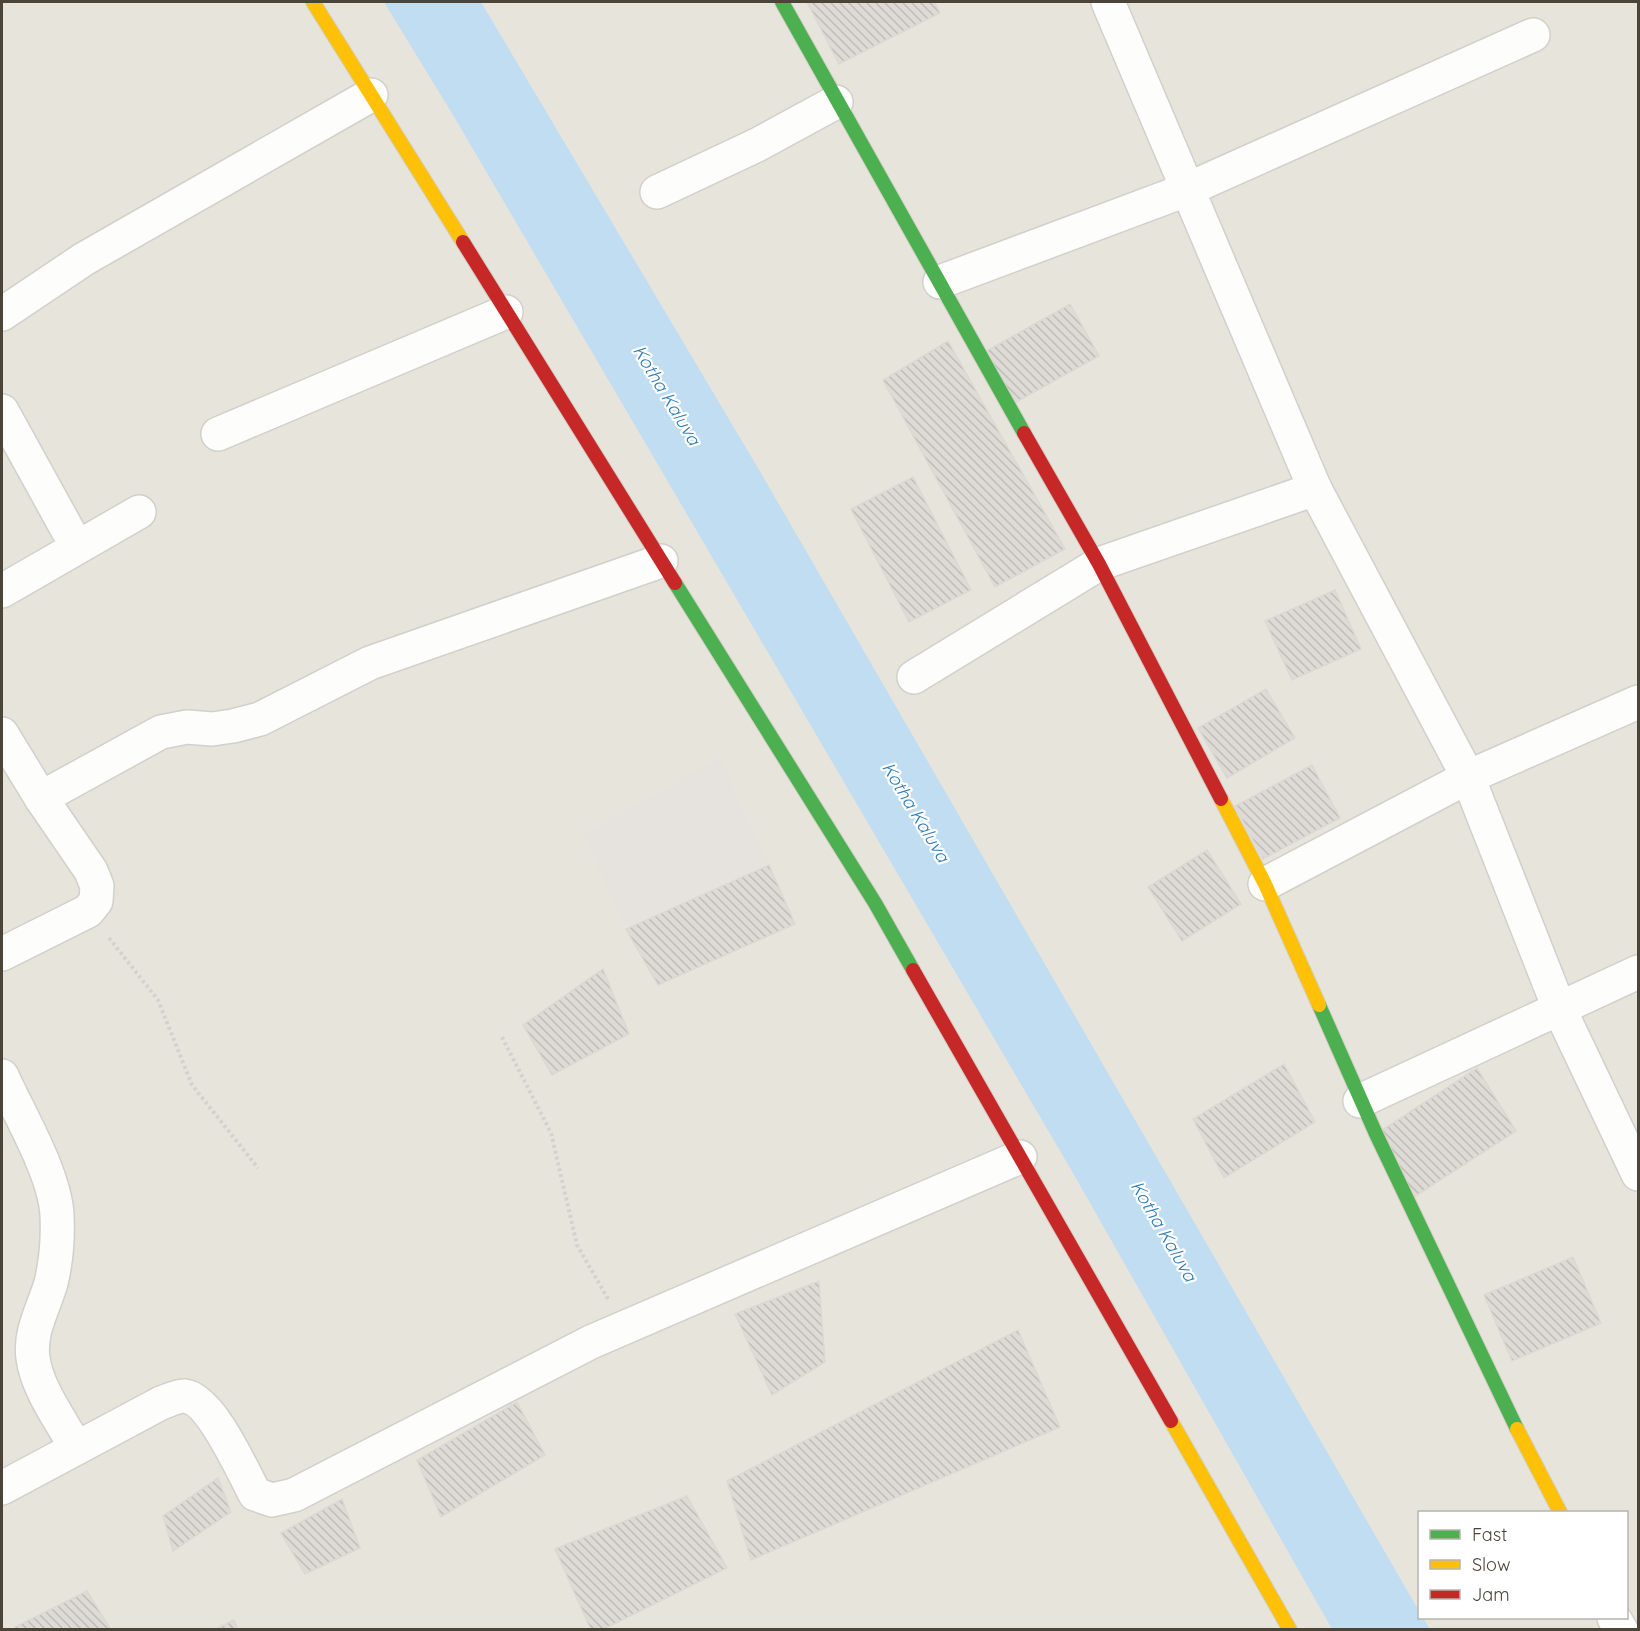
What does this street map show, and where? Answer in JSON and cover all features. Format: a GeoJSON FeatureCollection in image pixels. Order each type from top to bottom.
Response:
{"type":"FeatureCollection","features":[{"type":"Feature","properties":{"kind":"main road"},"geometry":{"type":"LineString","coordinates":[[312,2],[875,903],[1290,1629]]}},
{"type":"Feature","properties":{"kind":"main road"},"geometry":{"type":"LineString","coordinates":[[782,2],[836,102],[1099,564],[1266,884],[1360,1101],[1497,1391],[1559,1511]]}},
{"type":"Feature","properties":{"kind":"street"},"geometry":{"type":"LineString","coordinates":[[1107,2],[1315,489],[1467,777],[1559,1008],[1638,1174]]}},
{"type":"Feature","properties":{"kind":"street"},"geometry":{"type":"LineString","coordinates":[[940,282],[1186,190],[1533,35]]}},
{"type":"Feature","properties":{"kind":"street"},"geometry":{"type":"LineString","coordinates":[[2,314],[84,259],[370,94]]}},
{"type":"Feature","properties":{"kind":"street"},"geometry":{"type":"LineString","coordinates":[[657,192],[757,145],[836,102]]}},
{"type":"Feature","properties":{"kind":"street"},"geometry":{"type":"LineString","coordinates":[[218,434],[506,312]]}},
{"type":"Feature","properties":{"kind":"street"},"geometry":{"type":"LineString","coordinates":[[2,411],[77,547]]}},
{"type":"Feature","properties":{"kind":"street"},"geometry":{"type":"LineString","coordinates":[[914,677],[1099,564],[1315,489]]}},
{"type":"Feature","properties":{"kind":"street"},"geometry":{"type":"LineString","coordinates":[[2,591],[139,512]]}},
{"type":"Feature","properties":{"kind":"street"},"geometry":{"type":"LineString","coordinates":[[41,798],[161,732],[187,727],[212,729],[260,719],[370,663],[661,561]]}},
{"type":"Feature","properties":{"kind":"street"},"geometry":{"type":"LineString","coordinates":[[1266,884],[1467,777],[1638,702]]}},
{"type":"Feature","properties":{"kind":"street"},"geometry":{"type":"LineString","coordinates":[[2,734],[41,798],[91,871],[97,886],[96,901],[88,911],[2,954]]}},
{"type":"Feature","properties":{"kind":"street"},"geometry":{"type":"LineString","coordinates":[[1360,1101],[1638,972]]}},
{"type":"Feature","properties":{"kind":"street"},"geometry":{"type":"LineString","coordinates":[[2,1076],[54,1190],[57,1216],[54,1260],[51,1281],[33,1338],[32,1357],[38,1377],[76,1448]]}},
{"type":"Feature","properties":{"kind":"street"},"geometry":{"type":"LineString","coordinates":[[2,1488],[160,1403],[183,1396],[199,1403],[217,1425],[255,1494],[272,1500],[294,1495],[624,1328],[1020,1157]]}},
{"type":"Feature","properties":{"kind":"path"},"geometry":{"type":"LineString","coordinates":[[88,911],[158,1000],[192,1085],[258,1168]]}},
{"type":"Feature","properties":{"kind":"path"},"geometry":{"type":"LineString","coordinates":[[502,1037],[552,1133],[577,1245],[624,1328]]}},
{"type":"Feature","properties":{"kind":"shaded area"},"geometry":{"type":"Polygon","coordinates":[[[2,2],[1638,2],[1638,1629],[2,1630],[2,2]]]}},
{"type":"Feature","properties":{"kind":"shaded area"},"geometry":{"type":"Polygon","coordinates":[[[720,758],[769,865],[626,929],[583,834],[720,758]]]}},
{"type":"Feature","properties":{"kind":"water","name":"Kotha Kaluva"},"geometry":{"type":"Polygon","coordinates":[[[384,2],[481,2],[758,468],[1418,1609],[1418,1619],[1424,1619],[1430,1629],[1332,1629],[1073,1173],[456,120],[384,2]]]}},
{"type":"Feature","properties":{"kind":"building"},"geometry":{"type":"Polygon","coordinates":[[[807,2],[934,2],[940,13],[839,64],[807,2]]]}},
{"type":"Feature","properties":{"kind":"building"},"geometry":{"type":"Polygon","coordinates":[[[1070,304],[1099,356],[1009,406],[981,354],[1070,304]]]}},
{"type":"Feature","properties":{"kind":"building"},"geometry":{"type":"Polygon","coordinates":[[[948,341],[1065,549],[995,587],[883,380],[948,341]]]}},
{"type":"Feature","properties":{"kind":"building"},"geometry":{"type":"Polygon","coordinates":[[[913,477],[971,590],[909,622],[851,509],[913,477]]]}},
{"type":"Feature","properties":{"kind":"building"},"geometry":{"type":"Polygon","coordinates":[[[1335,590],[1361,649],[1292,680],[1265,621],[1335,590]]]}},
{"type":"Feature","properties":{"kind":"building"},"geometry":{"type":"Polygon","coordinates":[[[1266,689],[1295,738],[1227,778],[1198,728],[1266,689]]]}},
{"type":"Feature","properties":{"kind":"building"},"geometry":{"type":"Polygon","coordinates":[[[1312,765],[1340,818],[1263,859],[1235,806],[1312,765]]]}},
{"type":"Feature","properties":{"kind":"building"},"geometry":{"type":"Polygon","coordinates":[[[1207,850],[1241,904],[1182,941],[1148,887],[1207,850]]]}},
{"type":"Feature","properties":{"kind":"building"},"geometry":{"type":"Polygon","coordinates":[[[769,865],[795,924],[658,985],[626,929],[769,865]]]}},
{"type":"Feature","properties":{"kind":"building"},"geometry":{"type":"Polygon","coordinates":[[[603,969],[629,1034],[552,1075],[523,1025],[603,969]]]}},
{"type":"Feature","properties":{"kind":"building"},"geometry":{"type":"Polygon","coordinates":[[[1284,1064],[1315,1122],[1224,1178],[1193,1119],[1284,1064]]]}},
{"type":"Feature","properties":{"kind":"building"},"geometry":{"type":"Polygon","coordinates":[[[1477,1068],[1516,1131],[1408,1201],[1376,1134],[1477,1068]]]}},
{"type":"Feature","properties":{"kind":"building"},"geometry":{"type":"Polygon","coordinates":[[[1573,1257],[1601,1323],[1512,1361],[1484,1295],[1573,1257]]]}},
{"type":"Feature","properties":{"kind":"building"},"geometry":{"type":"Polygon","coordinates":[[[819,1281],[825,1362],[772,1395],[735,1314],[819,1281]]]}},
{"type":"Feature","properties":{"kind":"building"},"geometry":{"type":"Polygon","coordinates":[[[1018,1330],[1060,1427],[751,1560],[727,1481],[1018,1330]]]}},
{"type":"Feature","properties":{"kind":"building"},"geometry":{"type":"Polygon","coordinates":[[[517,1402],[545,1455],[441,1517],[417,1460],[517,1402]]]}},
{"type":"Feature","properties":{"kind":"building"},"geometry":{"type":"Polygon","coordinates":[[[218,1478],[231,1512],[173,1551],[163,1516],[218,1478]]]}},
{"type":"Feature","properties":{"kind":"building"},"geometry":{"type":"Polygon","coordinates":[[[687,1496],[727,1568],[602,1630],[591,1630],[555,1549],[687,1496]]]}},
{"type":"Feature","properties":{"kind":"building"},"geometry":{"type":"Polygon","coordinates":[[[342,1499],[360,1548],[305,1574],[281,1533],[342,1499]]]}},
{"type":"Feature","properties":{"kind":"building"},"geometry":{"type":"Polygon","coordinates":[[[87,1591],[111,1630],[16,1630],[15,1627],[87,1591]]]}},
{"type":"Feature","properties":{"kind":"building"},"geometry":{"type":"Polygon","coordinates":[[[234,1620],[238,1630],[213,1630],[234,1620]]]}},
{"type":"Feature","properties":{"kind":"traffic: fast"},"geometry":{"type":"LineString","coordinates":[[782,2],[1024,433]]}},
{"type":"Feature","properties":{"kind":"traffic: fast"},"geometry":{"type":"LineString","coordinates":[[675,583],[875,903],[913,970]]}},
{"type":"Feature","properties":{"kind":"traffic: fast"},"geometry":{"type":"LineString","coordinates":[[1319,1005],[1376,1134],[1517,1429]]}},
{"type":"Feature","properties":{"kind":"traffic: slow"},"geometry":{"type":"LineString","coordinates":[[313,2],[463,242]]}},
{"type":"Feature","properties":{"kind":"traffic: slow"},"geometry":{"type":"LineString","coordinates":[[1221,799],[1265,884],[1319,1005]]}},
{"type":"Feature","properties":{"kind":"traffic: slow"},"geometry":{"type":"LineString","coordinates":[[1171,1421],[1290,1630]]}},
{"type":"Feature","properties":{"kind":"traffic: slow"},"geometry":{"type":"LineString","coordinates":[[1517,1429],[1559,1511]]}},
{"type":"Feature","properties":{"kind":"traffic: jam"},"geometry":{"type":"LineString","coordinates":[[463,242],[675,583]]}},
{"type":"Feature","properties":{"kind":"traffic: jam"},"geometry":{"type":"LineString","coordinates":[[1024,433],[1099,564],[1221,799]]}},
{"type":"Feature","properties":{"kind":"traffic: jam"},"geometry":{"type":"LineString","coordinates":[[913,970],[1171,1421]]}}]}
